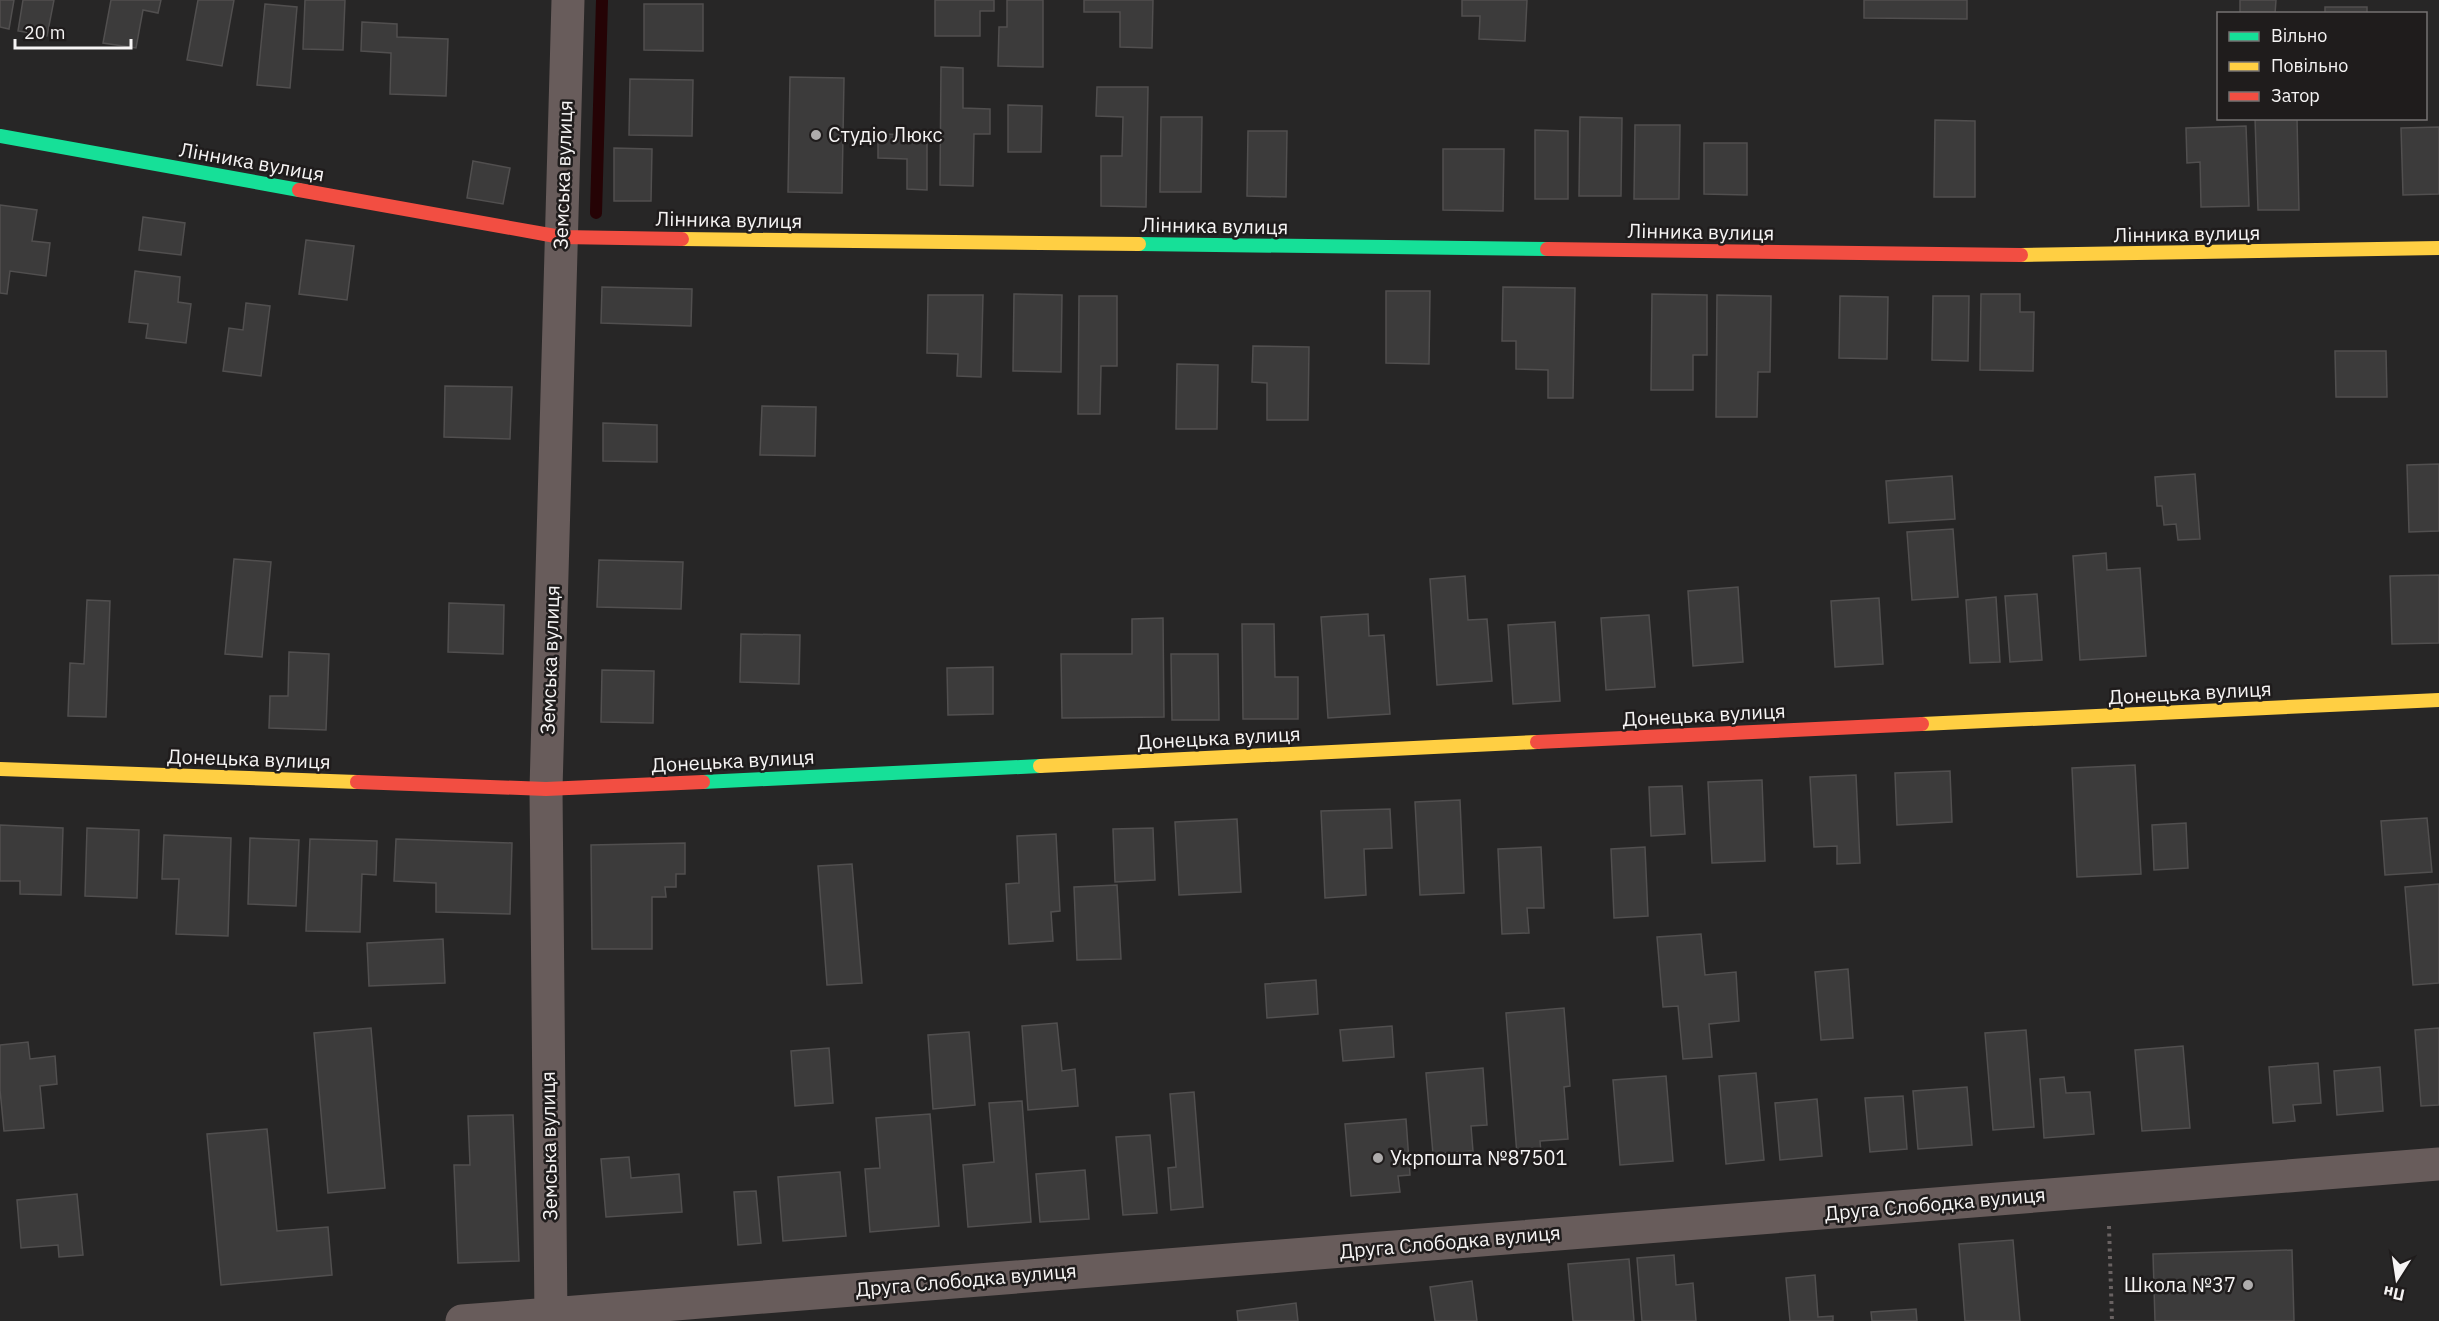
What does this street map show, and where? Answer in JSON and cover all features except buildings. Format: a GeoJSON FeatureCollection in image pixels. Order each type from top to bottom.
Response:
{"type":"FeatureCollection","features":[{"type":"Feature","properties":{"kind":"street","name":"Земська вулиця"},"geometry":{"type":"LineString","coordinates":[[551,1317],[546,789],[568,0]]}},
{"type":"Feature","properties":{"kind":"street","name":"Лінника вулиця"},"geometry":{"type":"LineString","coordinates":[[0,136],[561,237],[2075,256],[2439,248]]}},
{"type":"Feature","properties":{"kind":"street","name":"Донецька вулиця"},"geometry":{"type":"LineString","coordinates":[[0,769],[546,789],[2439,700]]}},
{"type":"Feature","properties":{"kind":"street","name":"Друга Слободка вулиця"},"geometry":{"type":"LineString","coordinates":[[462,1321],[551,1317],[2439,1164]]}},
{"type":"Feature","properties":{"kind":"path"},"geometry":{"type":"LineString","coordinates":[[2108,1190],[2112,1321]]}},
{"type":"Feature","properties":{"kind":"waterway"},"geometry":{"type":"LineString","coordinates":[[596,213],[602,0]]}},
{"type":"Feature","properties":{"kind":"traffic: fast"},"geometry":{"type":"LineString","coordinates":[[0,136],[299,190]]}},
{"type":"Feature","properties":{"kind":"traffic: fast"},"geometry":{"type":"LineString","coordinates":[[1139,244],[1547,249]]}},
{"type":"Feature","properties":{"kind":"traffic: fast"},"geometry":{"type":"LineString","coordinates":[[703,782],[1040,766]]}},
{"type":"Feature","properties":{"kind":"traffic: slow"},"geometry":{"type":"LineString","coordinates":[[682,239],[1139,244]]}},
{"type":"Feature","properties":{"kind":"traffic: slow"},"geometry":{"type":"LineString","coordinates":[[2021,255],[2439,248]]}},
{"type":"Feature","properties":{"kind":"traffic: slow"},"geometry":{"type":"LineString","coordinates":[[1922,724],[2439,700]]}},
{"type":"Feature","properties":{"kind":"traffic: slow"},"geometry":{"type":"LineString","coordinates":[[1040,766],[1537,742]]}},
{"type":"Feature","properties":{"kind":"traffic: slow"},"geometry":{"type":"LineString","coordinates":[[0,769],[357,782]]}},
{"type":"Feature","properties":{"kind":"traffic: jam"},"geometry":{"type":"LineString","coordinates":[[299,190],[561,237],[682,239]]}},
{"type":"Feature","properties":{"kind":"traffic: jam"},"geometry":{"type":"LineString","coordinates":[[1547,249],[2021,255]]}},
{"type":"Feature","properties":{"kind":"traffic: jam"},"geometry":{"type":"LineString","coordinates":[[1537,742],[1922,724]]}},
{"type":"Feature","properties":{"kind":"traffic: jam"},"geometry":{"type":"LineString","coordinates":[[357,782],[546,789],[703,782]]}},
{"type":"Feature","properties":{"kind":"place","name":"Студіо Люкс"},"geometry":{"type":"Point","coordinates":[816,135]}},
{"type":"Feature","properties":{"kind":"place","name":"Укрпошта №87501"},"geometry":{"type":"Point","coordinates":[1378,1158]}},
{"type":"Feature","properties":{"kind":"place","name":"Школа №37"},"geometry":{"type":"Point","coordinates":[2248,1285]}}]}
